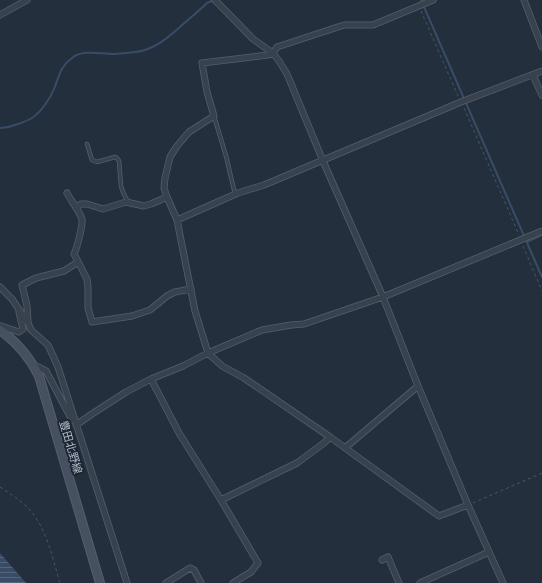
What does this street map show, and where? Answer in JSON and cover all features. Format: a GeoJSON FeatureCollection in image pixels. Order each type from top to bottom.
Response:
{"type":"FeatureCollection","features":[{"type":"Feature","properties":{"kind":"main road","name":"豊田北野線"},"geometry":{"type":"LineString","coordinates":[[0,330],[15,342],[33,365],[42,387],[100,583]]}},
{"type":"Feature","properties":{"kind":"street"},"geometry":{"type":"LineString","coordinates":[[0,15],[27,0]]}},
{"type":"Feature","properties":{"kind":"street"},"geometry":{"type":"LineString","coordinates":[[215,0],[253,39],[273,54],[287,74],[383,297],[418,386],[468,505],[503,583]]}},
{"type":"Feature","properties":{"kind":"street"},"geometry":{"type":"LineString","coordinates":[[433,0],[373,25],[344,25],[277,47],[273,54],[202,64],[207,92],[214,116],[189,132],[181,140],[170,157],[164,188],[177,220],[195,311],[208,353],[222,366],[244,378],[330,437],[439,516],[468,505]]}},
{"type":"Feature","properties":{"kind":"street"},"geometry":{"type":"LineString","coordinates":[[524,0],[542,47]]}},
{"type":"Feature","properties":{"kind":"street"},"geometry":{"type":"LineString","coordinates":[[177,220],[235,194],[264,185],[324,161],[461,102],[542,71]]}},
{"type":"Feature","properties":{"kind":"street"},"geometry":{"type":"LineString","coordinates":[[532,75],[542,95]]}},
{"type":"Feature","properties":{"kind":"street"},"geometry":{"type":"LineString","coordinates":[[66,193],[82,219],[78,244],[74,254],[87,279],[88,308],[92,322],[132,316],[150,310],[167,296],[175,292],[191,289]]}},
{"type":"Feature","properties":{"kind":"street"},"geometry":{"type":"LineString","coordinates":[[76,208],[81,204],[87,204],[103,209],[126,202],[144,206],[167,198]]}},
{"type":"Feature","properties":{"kind":"street"},"geometry":{"type":"LineString","coordinates":[[76,425],[126,392],[151,379],[262,330],[304,324],[383,297],[542,231]]}},
{"type":"Feature","properties":{"kind":"street"},"geometry":{"type":"LineString","coordinates":[[28,323],[27,306],[22,285],[36,278],[64,271],[78,262]]}},
{"type":"Feature","properties":{"kind":"street"},"geometry":{"type":"LineString","coordinates":[[0,287],[12,299],[31,330],[48,345],[58,367],[127,583]]}},
{"type":"Feature","properties":{"kind":"street"},"geometry":{"type":"LineString","coordinates":[[0,326],[20,332],[23,329],[18,308]]}},
{"type":"Feature","properties":{"kind":"street"},"geometry":{"type":"LineString","coordinates":[[33,365],[46,371],[76,425]]}},
{"type":"Feature","properties":{"kind":"street"},"geometry":{"type":"LineString","coordinates":[[151,379],[179,433],[258,563],[252,572],[232,583]]}},
{"type":"Feature","properties":{"kind":"street"},"geometry":{"type":"LineString","coordinates":[[345,448],[418,386]]}},
{"type":"Feature","properties":{"kind":"street"},"geometry":{"type":"LineString","coordinates":[[221,500],[297,463],[330,437]]}},
{"type":"Feature","properties":{"kind":"street"},"geometry":{"type":"LineString","coordinates":[[420,583],[489,552]]}},
{"type":"Feature","properties":{"kind":"street"},"geometry":{"type":"LineString","coordinates":[[382,560],[388,557],[399,583]]}},
{"type":"Feature","properties":{"kind":"street"},"geometry":{"type":"LineString","coordinates":[[166,583],[190,568],[194,570],[201,583]]}},
{"type":"Feature","properties":{"kind":"lane"},"geometry":{"type":"LineString","coordinates":[[214,116],[235,194]]}},
{"type":"Feature","properties":{"kind":"lane"},"geometry":{"type":"LineString","coordinates":[[87,144],[92,160],[97,162],[115,157],[117,158],[119,161],[121,186],[128,202]]}},
{"type":"Feature","properties":{"kind":"path"},"geometry":{"type":"LineString","coordinates":[[419,6],[542,291]]}},
{"type":"Feature","properties":{"kind":"path"},"geometry":{"type":"LineString","coordinates":[[468,505],[542,473]]}},
{"type":"Feature","properties":{"kind":"path"},"geometry":{"type":"LineString","coordinates":[[0,487],[17,498],[36,518],[43,530],[60,583]]}},
{"type":"Feature","properties":{"kind":"water"},"geometry":{"type":"Polygon","coordinates":[[[0,553],[26,583],[0,583],[0,553]]]}},
{"type":"Feature","properties":{"kind":"waterway"},"geometry":{"type":"LineString","coordinates":[[0,128],[10,127],[24,122],[39,112],[50,97],[62,68],[76,55],[86,53],[127,53],[148,49],[167,38],[207,3],[214,0]]}},
{"type":"Feature","properties":{"kind":"waterway"},"geometry":{"type":"LineString","coordinates":[[421,0],[542,277]]}},
{"type":"Feature","properties":{"kind":"waterway"},"geometry":{"type":"LineString","coordinates":[[527,242],[542,235]]}}]}
